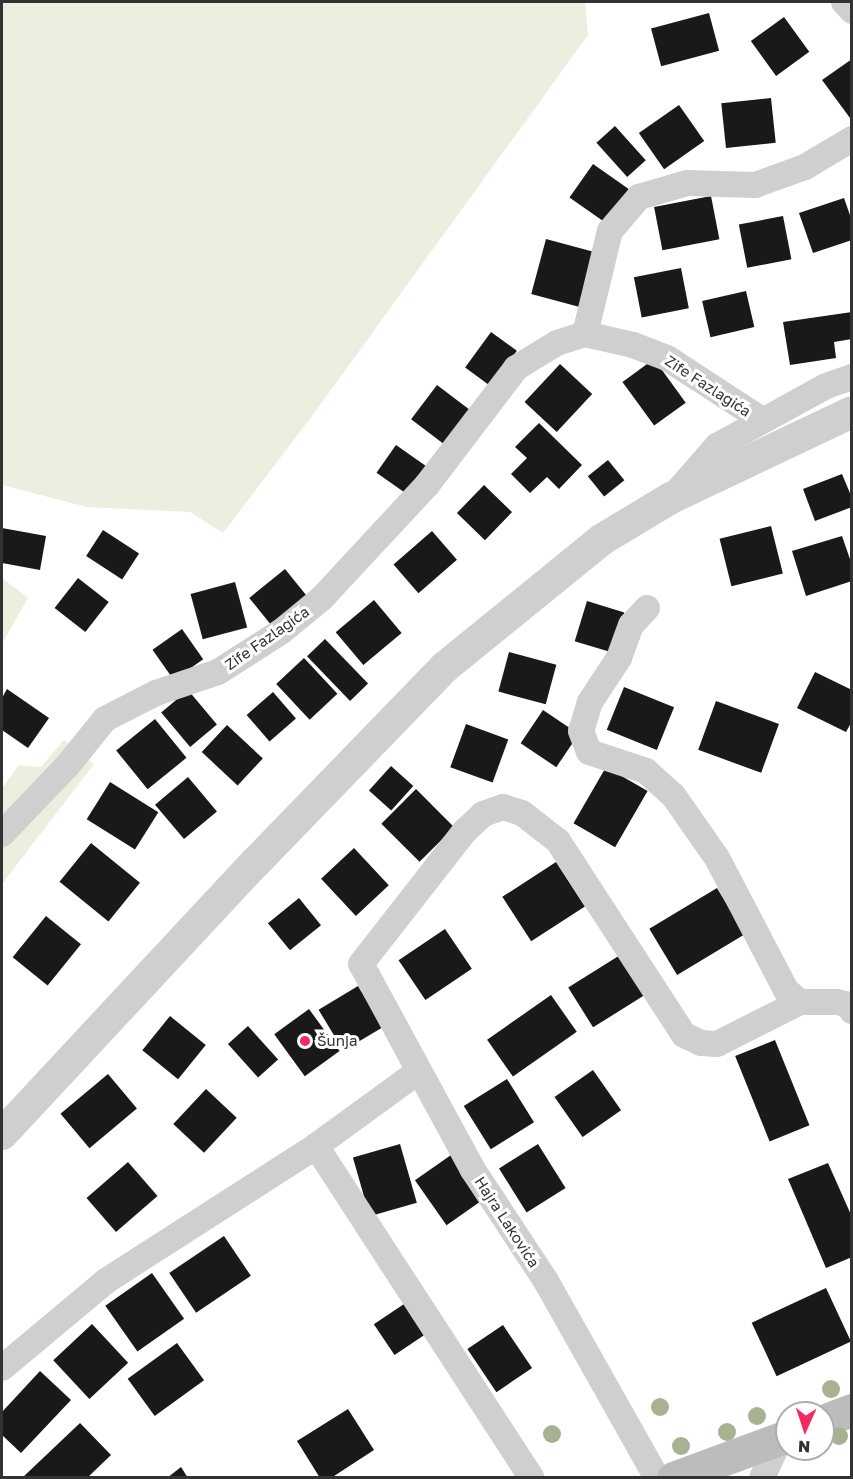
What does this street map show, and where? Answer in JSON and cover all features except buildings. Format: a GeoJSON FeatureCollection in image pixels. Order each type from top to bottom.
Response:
{"type":"FeatureCollection","features":[{"type":"Feature","properties":{"kind":"main road"},"geometry":{"type":"LineString","coordinates":[[835,1416],[852,1410]]}},
{"type":"Feature","properties":{"kind":"main road"},"geometry":{"type":"LineString","coordinates":[[673,1478],[775,1441]]}},
{"type":"Feature","properties":{"kind":"street"},"geometry":{"type":"LineString","coordinates":[[844,2],[852,11]]}},
{"type":"Feature","properties":{"kind":"street"},"geometry":{"type":"LineString","coordinates":[[585,334],[610,231],[639,197],[687,183],[755,185],[805,167],[852,139]]}},
{"type":"Feature","properties":{"kind":"street","name":"Zife Fazlagića"},"geometry":{"type":"LineString","coordinates":[[2,834],[67,766],[105,719],[156,693],[218,672],[282,631],[322,598],[427,485],[516,369],[557,344],[585,334],[633,345],[667,358],[762,420]]}},
{"type":"Feature","properties":{"kind":"street"},"geometry":{"type":"LineString","coordinates":[[671,498],[717,446],[826,386],[852,377]]}},
{"type":"Feature","properties":{"kind":"street"},"geometry":{"type":"LineString","coordinates":[[2,1134],[255,863],[445,667],[601,540],[671,498],[852,412]]}},
{"type":"Feature","properties":{"kind":"street"},"geometry":{"type":"LineString","coordinates":[[647,608],[631,625],[619,658],[590,702],[581,731],[589,752],[646,771],[673,795],[717,858],[786,990],[800,1002],[837,1002],[849,1005],[852,1011]]}},
{"type":"Feature","properties":{"kind":"street","name":"Hajra Lakovića"},"geometry":{"type":"LineString","coordinates":[[657,1478],[546,1281],[472,1170],[361,964],[465,831],[483,814],[503,807],[522,813],[558,841],[684,1035],[701,1043],[717,1044],[800,1002]]}},
{"type":"Feature","properties":{"kind":"street"},"geometry":{"type":"LineString","coordinates":[[2,1368],[106,1281],[316,1146],[419,1071]]}},
{"type":"Feature","properties":{"kind":"street"},"geometry":{"type":"LineString","coordinates":[[316,1146],[532,1478]]}},
{"type":"Feature","properties":{"kind":"street"},"geometry":{"type":"LineString","coordinates":[[762,1478],[775,1454]]}},
{"type":"Feature","properties":{"kind":"shaded area"},"geometry":{"type":"Polygon","coordinates":[[[2,2],[585,2],[588,35],[315,412],[223,533],[190,512],[87,507],[2,485],[2,2]]]}},
{"type":"Feature","properties":{"kind":"shaded area"},"geometry":{"type":"Polygon","coordinates":[[[2,578],[28,598],[2,644],[2,578]]]}},
{"type":"Feature","properties":{"kind":"shaded area"},"geometry":{"type":"Polygon","coordinates":[[[64,740],[94,764],[2,884],[2,788],[19,765],[41,767],[64,740]]]}},
{"type":"Feature","properties":{"kind":"place","name":"Šunja"},"geometry":{"type":"Point","coordinates":[305,1041]}}]}
